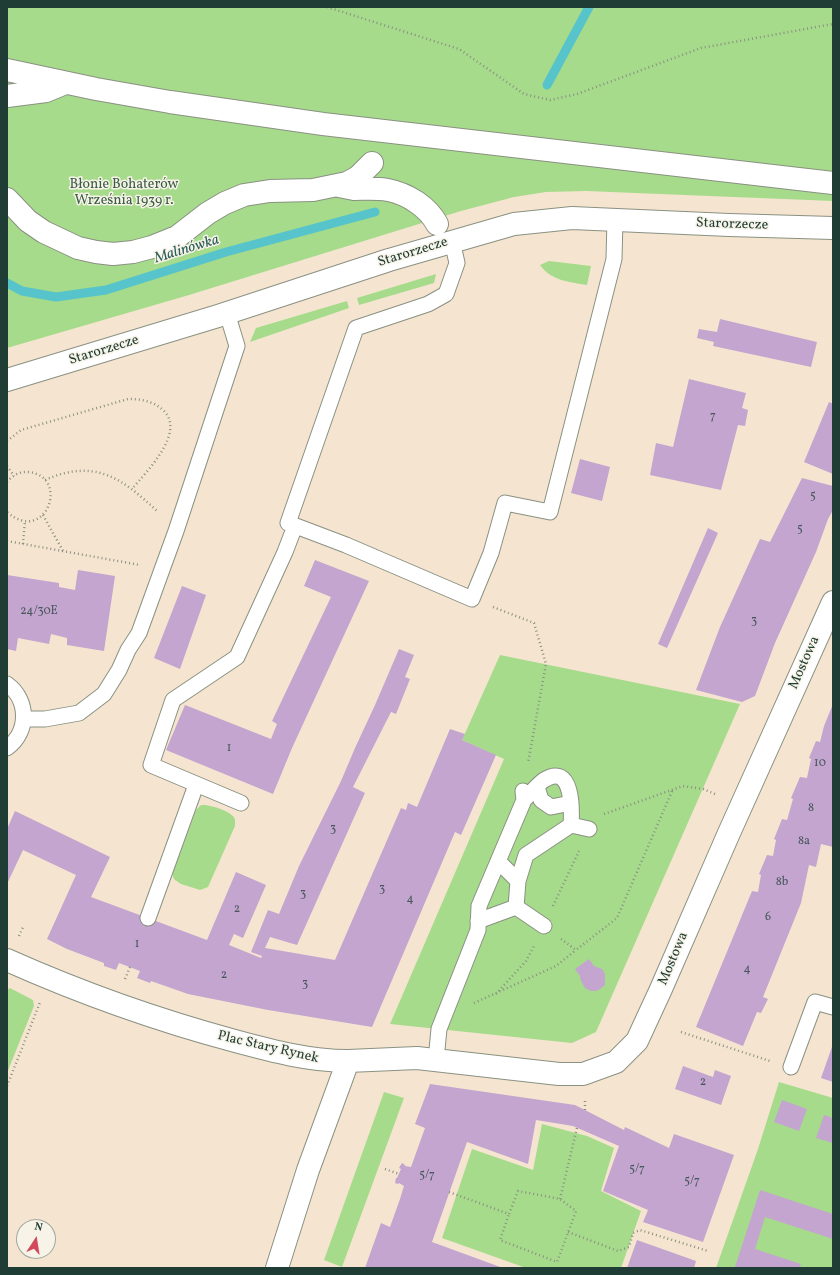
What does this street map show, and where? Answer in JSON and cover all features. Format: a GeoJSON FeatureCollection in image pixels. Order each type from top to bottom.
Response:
{"type":"FeatureCollection","features":[{"type":"Feature","properties":{"kind":"street"},"geometry":{"type":"LineString","coordinates":[[7,70],[64,83],[170,102],[323,124],[833,183]]}},
{"type":"Feature","properties":{"kind":"street"},"geometry":{"type":"LineString","coordinates":[[7,96],[46,90],[64,83]]}},
{"type":"Feature","properties":{"kind":"street"},"geometry":{"type":"LineString","coordinates":[[7,199],[28,221],[44,232],[78,248],[113,254],[140,250],[177,237],[208,213],[225,203],[244,195],[270,191],[313,190],[347,183],[358,177],[372,163]]}},
{"type":"Feature","properties":{"kind":"street"},"geometry":{"type":"LineString","coordinates":[[336,185],[354,188],[388,190],[401,194],[414,200],[427,210],[437,224]]}},
{"type":"Feature","properties":{"kind":"street","name":"Starorzecze"},"geometry":{"type":"LineString","coordinates":[[7,380],[227,313],[452,241],[514,224],[572,218],[833,228]]}},
{"type":"Feature","properties":{"kind":"street","name":"Mostowa"},"geometry":{"type":"LineString","coordinates":[[348,1061],[417,1058],[559,1074],[583,1074],[616,1062],[637,1041],[833,602]]}},
{"type":"Feature","properties":{"kind":"street","name":"Plac Stary Rynek"},"geometry":{"type":"LineString","coordinates":[[7,960],[53,980],[116,1004],[215,1036],[278,1053],[329,1061],[348,1061]]}},
{"type":"Feature","properties":{"kind":"street"},"geometry":{"type":"LineString","coordinates":[[277,1268],[308,1170],[348,1061]]}},
{"type":"Feature","properties":{"kind":"lane"},"geometry":{"type":"LineString","coordinates":[[452,241],[457,263],[446,294],[428,304],[356,328],[288,523],[346,545],[472,599],[491,552],[505,503],[550,512],[614,259],[615,219]]}},
{"type":"Feature","properties":{"kind":"lane"},"geometry":{"type":"LineString","coordinates":[[24,719],[45,719],[79,713],[104,694],[139,633],[177,528],[237,346],[227,313]]}},
{"type":"Feature","properties":{"kind":"lane"},"geometry":{"type":"LineString","coordinates":[[241,804],[151,765],[174,700],[237,657],[285,552],[295,526]]}},
{"type":"Feature","properties":{"kind":"lane"},"geometry":{"type":"LineString","coordinates":[[7,684],[16,692],[20,700],[24,719],[22,728],[17,737],[7,748]]}},
{"type":"Feature","properties":{"kind":"lane"},"geometry":{"type":"LineString","coordinates":[[436,1060],[440,1029],[478,930],[479,906],[528,792],[544,780],[554,776],[560,777],[566,782],[570,791],[571,825]]}},
{"type":"Feature","properties":{"kind":"lane"},"geometry":{"type":"LineString","coordinates":[[148,918],[196,785]]}},
{"type":"Feature","properties":{"kind":"lane"},"geometry":{"type":"LineString","coordinates":[[528,792],[551,807],[571,803]]}},
{"type":"Feature","properties":{"kind":"lane"},"geometry":{"type":"LineString","coordinates":[[516,908],[518,881],[526,855],[571,825],[589,829]]}},
{"type":"Feature","properties":{"kind":"lane"},"geometry":{"type":"LineString","coordinates":[[498,861],[518,881]]}},
{"type":"Feature","properties":{"kind":"lane"},"geometry":{"type":"LineString","coordinates":[[478,921],[516,908]]}},
{"type":"Feature","properties":{"kind":"lane"},"geometry":{"type":"LineString","coordinates":[[516,908],[544,926]]}},
{"type":"Feature","properties":{"kind":"lane"},"geometry":{"type":"LineString","coordinates":[[792,1067],[815,1002],[833,1007]]}},
{"type":"Feature","properties":{"kind":"path"},"geometry":{"type":"LineString","coordinates":[[328,7],[459,49],[524,94],[550,100],[577,94],[701,48],[833,24]]}},
{"type":"Feature","properties":{"kind":"path"},"geometry":{"type":"LineString","coordinates":[[7,441],[21,430],[128,399],[146,400],[160,406],[166,412],[171,426],[167,441],[155,462],[132,489]]}},
{"type":"Feature","properties":{"kind":"path"},"geometry":{"type":"LineString","coordinates":[[7,466],[14,476]]}},
{"type":"Feature","properties":{"kind":"path"},"geometry":{"type":"LineString","coordinates":[[45,480],[58,474],[75,470],[94,472],[108,476],[121,481],[132,489],[177,528]]}},
{"type":"Feature","properties":{"kind":"path"},"geometry":{"type":"LineString","coordinates":[[7,482],[14,476],[26,472],[35,473],[49,485],[51,494],[51,503],[47,511],[40,518],[32,521],[25,521],[14,518],[7,512]]}},
{"type":"Feature","properties":{"kind":"path"},"geometry":{"type":"LineString","coordinates":[[43,515],[63,550]]}},
{"type":"Feature","properties":{"kind":"path"},"geometry":{"type":"LineString","coordinates":[[23,544],[25,521]]}},
{"type":"Feature","properties":{"kind":"path"},"geometry":{"type":"LineString","coordinates":[[7,541],[162,569]]}},
{"type":"Feature","properties":{"kind":"path"},"geometry":{"type":"LineString","coordinates":[[472,599],[534,623],[546,664],[528,792]]}},
{"type":"Feature","properties":{"kind":"path"},"geometry":{"type":"LineString","coordinates":[[496,994],[526,961],[595,817],[683,786],[715,794]]}},
{"type":"Feature","properties":{"kind":"path"},"geometry":{"type":"LineString","coordinates":[[445,1015],[496,994],[556,966],[617,918],[673,789]]}},
{"type":"Feature","properties":{"kind":"path"},"geometry":{"type":"LineString","coordinates":[[544,926],[576,950]]}},
{"type":"Feature","properties":{"kind":"path"},"geometry":{"type":"LineString","coordinates":[[124,981],[130,967]]}},
{"type":"Feature","properties":{"kind":"path"},"geometry":{"type":"LineString","coordinates":[[7,1086],[40,1005],[40,1000],[37,997]]}},
{"type":"Feature","properties":{"kind":"path"},"geometry":{"type":"LineString","coordinates":[[681,1032],[792,1067]]}},
{"type":"Feature","properties":{"kind":"path"},"geometry":{"type":"LineString","coordinates":[[584,1098],[585,1110]]}},
{"type":"Feature","properties":{"kind":"path"},"geometry":{"type":"LineString","coordinates":[[560,1199],[577,1128]]}},
{"type":"Feature","properties":{"kind":"path"},"geometry":{"type":"LineString","coordinates":[[385,1169],[399,1174]]}},
{"type":"Feature","properties":{"kind":"path"},"geometry":{"type":"LineString","coordinates":[[518,1191],[560,1199],[576,1211],[557,1262],[500,1240],[509,1214],[518,1191]]}},
{"type":"Feature","properties":{"kind":"path"},"geometry":{"type":"LineString","coordinates":[[450,1192],[509,1214]]}},
{"type":"Feature","properties":{"kind":"path"},"geometry":{"type":"LineString","coordinates":[[568,1232],[618,1250],[629,1247],[633,1233],[640,1230],[708,1251]]}},
{"type":"Feature","properties":{"kind":"green space","name":"Błonie Bohaterów Września 1939 r."},"geometry":{"type":"Polygon","coordinates":[[[7,7],[833,7],[833,201],[586,191],[546,192],[514,197],[461,211],[189,295],[7,348],[7,7]]]}},
{"type":"Feature","properties":{"kind":"green space"},"geometry":{"type":"Polygon","coordinates":[[[549,261],[591,266],[587,285],[555,278],[540,265],[549,261]]]}},
{"type":"Feature","properties":{"kind":"green space"},"geometry":{"type":"Polygon","coordinates":[[[436,274],[434,283],[359,305],[357,298],[436,274]]]}},
{"type":"Feature","properties":{"kind":"green space"},"geometry":{"type":"Polygon","coordinates":[[[347,301],[349,308],[250,342],[256,328],[347,301]]]}},
{"type":"Feature","properties":{"kind":"green space"},"geometry":{"type":"Polygon","coordinates":[[[500,655],[740,704],[596,1032],[572,1043],[390,1024],[504,759],[462,740],[500,655]]]}},
{"type":"Feature","properties":{"kind":"green space"},"geometry":{"type":"Polygon","coordinates":[[[201,805],[214,807],[230,813],[235,819],[235,826],[208,887],[200,890],[181,884],[175,880],[173,877],[173,872],[196,810],[201,805]]]}},
{"type":"Feature","properties":{"kind":"green space"},"geometry":{"type":"Polygon","coordinates":[[[10,988],[33,1000],[34,1006],[7,1073],[7,990],[10,988]]]}},
{"type":"Feature","properties":{"kind":"green space"},"geometry":{"type":"Polygon","coordinates":[[[779,1082],[833,1098],[833,1268],[716,1268],[758,1149],[779,1082]]]}},
{"type":"Feature","properties":{"kind":"green space"},"geometry":{"type":"Polygon","coordinates":[[[384,1092],[404,1098],[342,1267],[324,1260],[384,1092]]]}},
{"type":"Feature","properties":{"kind":"green space"},"geometry":{"type":"Polygon","coordinates":[[[542,1124],[587,1136],[614,1148],[601,1191],[641,1211],[621,1268],[526,1268],[442,1238],[472,1149],[533,1170],[542,1124]]]}},
{"type":"Feature","properties":{"kind":"building"},"geometry":{"type":"Polygon","coordinates":[[[720,319],[817,342],[811,367],[713,346],[714,342],[697,338],[699,329],[717,332],[720,319]]]}},
{"type":"Feature","properties":{"kind":"building"},"geometry":{"type":"Polygon","coordinates":[[[689,379],[746,393],[742,408],[748,410],[745,426],[738,425],[721,490],[650,475],[656,443],[673,447],[689,379]]]}},
{"type":"Feature","properties":{"kind":"building"},"geometry":{"type":"Polygon","coordinates":[[[829,402],[833,404],[833,474],[804,462],[829,402]]]}},
{"type":"Feature","properties":{"kind":"building"},"geometry":{"type":"Polygon","coordinates":[[[580,459],[610,467],[602,501],[571,493],[580,459]]]}},
{"type":"Feature","properties":{"kind":"building"},"geometry":{"type":"Polygon","coordinates":[[[802,478],[833,486],[833,510],[828,519],[816,552],[775,643],[755,696],[742,702],[696,690],[720,627],[760,539],[770,542],[802,478]]]}},
{"type":"Feature","properties":{"kind":"building"},"geometry":{"type":"Polygon","coordinates":[[[708,528],[718,533],[667,648],[658,644],[708,528]]]}},
{"type":"Feature","properties":{"kind":"building"},"geometry":{"type":"Polygon","coordinates":[[[315,560],[369,581],[292,748],[273,794],[166,750],[185,705],[271,739],[277,724],[272,721],[331,597],[304,586],[315,560]]]}},
{"type":"Feature","properties":{"kind":"building"},"geometry":{"type":"Polygon","coordinates":[[[78,570],[115,576],[104,651],[67,645],[67,638],[51,634],[49,644],[18,638],[16,651],[7,649],[7,575],[59,583],[59,587],[75,590],[78,570]]]}},
{"type":"Feature","properties":{"kind":"building"},"geometry":{"type":"Polygon","coordinates":[[[182,586],[206,595],[180,669],[154,658],[182,586]]]}},
{"type":"Feature","properties":{"kind":"building"},"geometry":{"type":"Polygon","coordinates":[[[399,649],[414,655],[405,677],[410,679],[396,714],[391,712],[353,787],[365,793],[297,945],[270,937],[265,948],[335,960],[401,808],[406,810],[408,803],[417,807],[450,729],[465,734],[462,740],[496,755],[461,835],[455,832],[372,1027],[268,1010],[188,994],[151,981],[150,983],[137,978],[140,971],[119,963],[116,970],[104,966],[104,963],[67,949],[47,939],[76,875],[23,850],[7,884],[7,829],[15,811],[110,857],[91,897],[207,940],[236,872],[266,885],[243,938],[234,934],[229,945],[261,958],[262,956],[251,952],[268,910],[279,914],[299,866],[341,781],[399,649]]]}},
{"type":"Feature","properties":{"kind":"building"},"geometry":{"type":"Polygon","coordinates":[[[833,704],[833,847],[821,844],[816,867],[809,865],[801,903],[763,997],[768,999],[761,1013],[757,1012],[743,1046],[696,1027],[752,891],[758,892],[761,875],[759,874],[767,855],[773,856],[776,840],[774,839],[782,819],[787,820],[793,799],[791,798],[800,777],[807,778],[811,759],[809,758],[816,741],[820,742],[824,726],[833,704]]]}},
{"type":"Feature","properties":{"kind":"building"},"geometry":{"type":"Polygon","coordinates":[[[589,959],[594,966],[602,969],[605,974],[605,985],[596,991],[591,991],[585,988],[575,969],[589,959]]]}},
{"type":"Feature","properties":{"kind":"building"},"geometry":{"type":"Polygon","coordinates":[[[833,1044],[833,1082],[821,1078],[833,1044]]]}},
{"type":"Feature","properties":{"kind":"building"},"geometry":{"type":"Polygon","coordinates":[[[683,1066],[713,1077],[715,1070],[731,1076],[721,1105],[675,1089],[683,1066]]]}},
{"type":"Feature","properties":{"kind":"building"},"geometry":{"type":"Polygon","coordinates":[[[430,1084],[575,1105],[624,1130],[625,1127],[669,1148],[674,1134],[734,1155],[703,1242],[643,1222],[648,1210],[603,1191],[619,1146],[573,1126],[536,1120],[528,1164],[467,1142],[432,1242],[503,1268],[365,1268],[381,1223],[390,1227],[400,1199],[404,1186],[399,1183],[395,1183],[396,1178],[401,1169],[399,1168],[402,1163],[405,1166],[411,1167],[425,1128],[415,1124],[430,1084]]]}},
{"type":"Feature","properties":{"kind":"building"},"geometry":{"type":"Polygon","coordinates":[[[782,1100],[807,1109],[799,1131],[774,1122],[782,1100]]]}},
{"type":"Feature","properties":{"kind":"building"},"geometry":{"type":"Polygon","coordinates":[[[824,1115],[833,1118],[833,1143],[816,1138],[824,1115]]]}},
{"type":"Feature","properties":{"kind":"building"},"geometry":{"type":"Polygon","coordinates":[[[760,1190],[833,1214],[833,1239],[765,1217],[755,1249],[801,1264],[799,1268],[735,1267],[760,1190]]]}},
{"type":"Feature","properties":{"kind":"building"},"geometry":{"type":"Polygon","coordinates":[[[637,1240],[696,1261],[694,1268],[627,1268],[637,1240]]]}},
{"type":"Feature","properties":{"kind":"waterway","name":"Malinówka"},"geometry":{"type":"LineString","coordinates":[[547,85],[589,7]]}},
{"type":"Feature","properties":{"kind":"waterway","name":"Malinówka"},"geometry":{"type":"LineString","coordinates":[[7,283],[22,291],[56,297],[106,290],[226,252],[375,212]]}}]}
